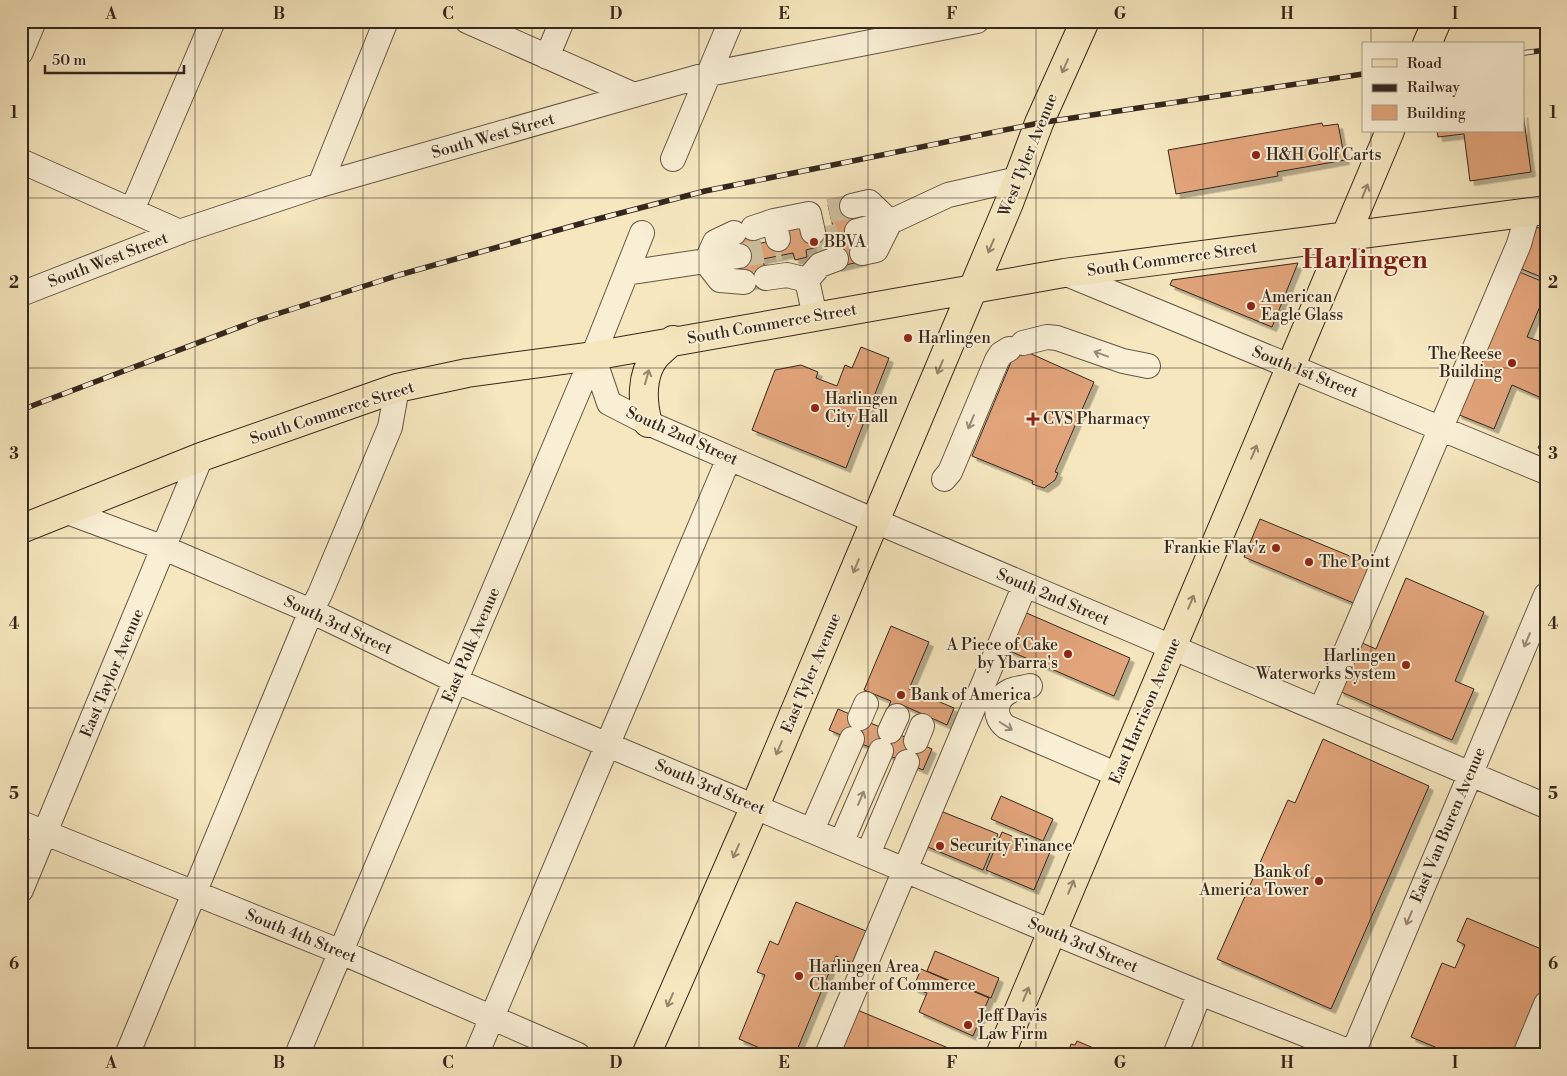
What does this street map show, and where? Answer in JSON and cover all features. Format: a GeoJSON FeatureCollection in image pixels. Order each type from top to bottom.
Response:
{"type":"FeatureCollection","features":[{"type":"Feature","properties":{"kind":"main road","name":"West Tyler Avenue"},"geometry":{"type":"LineString","coordinates":[[973,290],[1040,123],[1085,21]]}},
{"type":"Feature","properties":{"kind":"main road"},"geometry":{"type":"LineString","coordinates":[[1429,42],[1437,21]]}},
{"type":"Feature","properties":{"kind":"main road","name":"East Harrison Avenue"},"geometry":{"type":"LineString","coordinates":[[1000,1055],[1390,132]]}},
{"type":"Feature","properties":{"kind":"main road","name":"South Commerce Street"},"geometry":{"type":"LineString","coordinates":[[21,529],[201,457],[397,388],[467,373],[592,356],[674,340],[1064,273],[1537,211]]}},
{"type":"Feature","properties":{"kind":"main road","name":"East Tyler Avenue"},"geometry":{"type":"LineString","coordinates":[[646,1055],[755,806],[973,290]]}},
{"type":"Feature","properties":{"kind":"main road"},"geometry":{"type":"LineString","coordinates":[[648,423],[642,405],[646,378],[655,357],[674,340]]}},
{"type":"Feature","properties":{"kind":"street"},"geometry":{"type":"LineString","coordinates":[[21,52],[34,21]]}},
{"type":"Feature","properties":{"kind":"street"},"geometry":{"type":"LineString","coordinates":[[132,210],[213,21]]}},
{"type":"Feature","properties":{"kind":"street"},"geometry":{"type":"LineString","coordinates":[[320,185],[386,21]]}},
{"type":"Feature","properties":{"kind":"street"},"geometry":{"type":"LineString","coordinates":[[467,21],[634,95]]}},
{"type":"Feature","properties":{"kind":"street"},"geometry":{"type":"LineString","coordinates":[[547,57],[562,21]]}},
{"type":"Feature","properties":{"kind":"street"},"geometry":{"type":"LineString","coordinates":[[673,159],[731,21]]}},
{"type":"Feature","properties":{"kind":"street","name":"South West Street"},"geometry":{"type":"LineString","coordinates":[[21,294],[180,232],[320,185],[634,95],[709,74],[977,21]]}},
{"type":"Feature","properties":{"kind":"street"},"geometry":{"type":"LineString","coordinates":[[21,161],[180,232]]}},
{"type":"Feature","properties":{"kind":"street"},"geometry":{"type":"LineString","coordinates":[[857,230],[890,222],[948,195],[1018,179]]}},
{"type":"Feature","properties":{"kind":"street"},"geometry":{"type":"LineString","coordinates":[[852,206],[869,202],[890,222]]}},
{"type":"Feature","properties":{"kind":"street"},"geometry":{"type":"LineString","coordinates":[[1321,710],[1520,244],[1537,211]]}},
{"type":"Feature","properties":{"kind":"street"},"geometry":{"type":"LineString","coordinates":[[862,253],[876,250],[890,222]]}},
{"type":"Feature","properties":{"kind":"street","name":"East Polk Avenue"},"geometry":{"type":"LineString","coordinates":[[296,1055],[456,681],[642,233]]}},
{"type":"Feature","properties":{"kind":"street"},"geometry":{"type":"LineString","coordinates":[[706,262],[715,242],[790,248]]}},
{"type":"Feature","properties":{"kind":"street"},"geometry":{"type":"LineString","coordinates":[[706,262],[720,280],[790,248]]}},
{"type":"Feature","properties":{"kind":"street"},"geometry":{"type":"LineString","coordinates":[[790,248],[815,317]]}},
{"type":"Feature","properties":{"kind":"street"},"geometry":{"type":"LineString","coordinates":[[626,273],[739,256]]}},
{"type":"Feature","properties":{"kind":"street","name":"South 1st Street"},"geometry":{"type":"LineString","coordinates":[[1064,273],[1546,472]]}},
{"type":"Feature","properties":{"kind":"street"},"geometry":{"type":"LineString","coordinates":[[944,479],[950,472],[1001,354],[1016,346],[1047,337],[1057,338],[1123,361],[1148,366]]}},
{"type":"Feature","properties":{"kind":"street","name":"South 2nd Street"},"geometry":{"type":"LineString","coordinates":[[592,356],[609,403],[648,423],[1546,806]]}},
{"type":"Feature","properties":{"kind":"street"},"geometry":{"type":"LineString","coordinates":[[127,1055],[311,611],[320,594],[390,427],[397,388]]}},
{"type":"Feature","properties":{"kind":"street","name":"East Taylor Avenue"},"geometry":{"type":"LineString","coordinates":[[21,890],[201,457]]}},
{"type":"Feature","properties":{"kind":"street"},"geometry":{"type":"LineString","coordinates":[[476,1055],[729,458]]}},
{"type":"Feature","properties":{"kind":"street","name":"South 3rd Street"},"geometry":{"type":"LineString","coordinates":[[65,511],[164,548],[311,611],[456,681],[1200,994],[1354,1054]]}},
{"type":"Feature","properties":{"kind":"street"},"geometry":{"type":"LineString","coordinates":[[827,1055],[1025,585]]}},
{"type":"Feature","properties":{"kind":"street","name":"East Van Buren Avenue"},"geometry":{"type":"LineString","coordinates":[[1354,1054],[1546,595]]}},
{"type":"Feature","properties":{"kind":"street"},"geometry":{"type":"LineString","coordinates":[[1030,686],[1011,690],[1003,695],[998,701],[996,710],[998,721],[1011,730],[1118,775]]}},
{"type":"Feature","properties":{"kind":"street"},"geometry":{"type":"LineString","coordinates":[[812,830],[859,720]]}},
{"type":"Feature","properties":{"kind":"street"},"geometry":{"type":"LineString","coordinates":[[841,843],[889,733]]}},
{"type":"Feature","properties":{"kind":"street"},"geometry":{"type":"LineString","coordinates":[[868,854],[915,743]]}},
{"type":"Feature","properties":{"kind":"street","name":"South 4th Street"},"geometry":{"type":"LineString","coordinates":[[21,823],[341,952],[578,1055]]}},
{"type":"Feature","properties":{"kind":"street"},"geometry":{"type":"LineString","coordinates":[[1175,1055],[1200,994]]}},
{"type":"Feature","properties":{"kind":"street"},"geometry":{"type":"LineString","coordinates":[[1524,1055],[1546,1004]]}},
{"type":"Feature","properties":{"kind":"building"},"geometry":{"type":"Polygon","coordinates":[[[1524,120],[1531,172],[1470,181],[1464,134],[1438,137],[1437,132],[1524,132],[1524,120]]]}},
{"type":"Feature","properties":{"kind":"building","name":"H&H Golf Carts"},"geometry":{"type":"Polygon","coordinates":[[[1322,123],[1323,126],[1338,124],[1345,160],[1277,172],[1278,176],[1176,194],[1168,150],[1322,123]]]}},
{"type":"Feature","properties":{"kind":"building","name":"BBVA"},"geometry":{"type":"Polygon","coordinates":[[[850,200],[863,261],[837,267],[833,244],[817,247],[806,250],[807,257],[795,260],[793,253],[763,259],[767,282],[745,286],[733,228],[752,224],[757,244],[788,237],[785,225],[801,222],[803,234],[833,227],[828,205],[850,200]]]}},
{"type":"Feature","properties":{"kind":"building"},"geometry":{"type":"Polygon","coordinates":[[[1546,227],[1546,279],[1517,267],[1531,233],[1535,233],[1534,228],[1546,227]]]}},
{"type":"Feature","properties":{"kind":"building","name":"American Eagle Glass"},"geometry":{"type":"Polygon","coordinates":[[[1298,263],[1272,327],[1170,285],[1172,280],[1298,263]]]}},
{"type":"Feature","properties":{"kind":"building","name":"The Reese Building"},"geometry":{"type":"Polygon","coordinates":[[[1517,271],[1546,283],[1546,292],[1527,337],[1539,341],[1541,336],[1546,338],[1546,400],[1512,385],[1494,429],[1457,414],[1517,271]]]}},
{"type":"Feature","properties":{"kind":"building","name":"CVS Pharmacy"},"geometry":{"type":"Polygon","coordinates":[[[1021,338],[1027,352],[1094,382],[1055,472],[1058,473],[1055,480],[1044,488],[1032,484],[1033,481],[972,456],[1021,338]]]}},
{"type":"Feature","properties":{"kind":"building","name":"Harlingen City Hall"},"geometry":{"type":"Polygon","coordinates":[[[861,347],[889,358],[846,468],[752,430],[775,370],[801,365],[818,372],[816,378],[837,386],[845,365],[852,368],[861,347]]]}},
{"type":"Feature","properties":{"kind":"building"},"geometry":{"type":"Polygon","coordinates":[[[1546,430],[1546,451],[1538,448],[1546,430]]]}},
{"type":"Feature","properties":{"kind":"building","name":"The Point"},"geometry":{"type":"Polygon","coordinates":[[[1260,519],[1374,566],[1358,605],[1244,557],[1260,519]]]}},
{"type":"Feature","properties":{"kind":"building","name":"Harlingen Waterworks System"},"geometry":{"type":"Polygon","coordinates":[[[1406,578],[1484,612],[1455,681],[1474,689],[1452,740],[1339,691],[1360,642],[1376,649],[1406,578]]]}},
{"type":"Feature","properties":{"kind":"building","name":"A Piece of Cake by Ybarra's"},"geometry":{"type":"Polygon","coordinates":[[[1022,611],[1130,658],[1114,696],[1005,649],[1022,611]]]}},
{"type":"Feature","properties":{"kind":"building","name":"Bank of America"},"geometry":{"type":"Polygon","coordinates":[[[891,626],[929,642],[909,689],[954,708],[947,725],[900,704],[889,730],[932,749],[923,770],[829,730],[838,709],[880,727],[891,701],[864,690],[891,626]]]}},
{"type":"Feature","properties":{"kind":"building","name":"Bank of America Tower"},"geometry":{"type":"Polygon","coordinates":[[[1323,739],[1429,786],[1331,1009],[1217,959],[1288,800],[1295,803],[1323,739]]]}},
{"type":"Feature","properties":{"kind":"building"},"geometry":{"type":"Polygon","coordinates":[[[1001,796],[1053,819],[1043,841],[991,819],[1001,796]]]}},
{"type":"Feature","properties":{"kind":"building"},"geometry":{"type":"Polygon","coordinates":[[[938,810],[998,834],[983,870],[923,845],[938,810]]]}},
{"type":"Feature","properties":{"kind":"building"},"geometry":{"type":"Polygon","coordinates":[[[1002,832],[1050,852],[1034,890],[986,870],[1002,832]]]}},
{"type":"Feature","properties":{"kind":"building"},"geometry":{"type":"Polygon","coordinates":[[[796,902],[866,931],[852,963],[836,956],[795,1055],[776,1055],[739,1039],[765,975],[757,972],[770,941],[778,945],[796,902]]]}},
{"type":"Feature","properties":{"kind":"building"},"geometry":{"type":"Polygon","coordinates":[[[1467,918],[1546,951],[1546,996],[1521,1055],[1454,1055],[1411,1037],[1442,963],[1455,968],[1465,945],[1457,941],[1467,918]]]}},
{"type":"Feature","properties":{"kind":"building"},"geometry":{"type":"Polygon","coordinates":[[[935,951],[999,978],[991,998],[927,971],[935,951]]]}},
{"type":"Feature","properties":{"kind":"building"},"geometry":{"type":"Polygon","coordinates":[[[921,969],[989,998],[973,1036],[919,1012],[927,993],[913,988],[921,969]]]}},
{"type":"Feature","properties":{"kind":"building"},"geometry":{"type":"Polygon","coordinates":[[[855,1009],[965,1055],[854,1055],[839,1049],[855,1009]]]}},
{"type":"Feature","properties":{"kind":"building"},"geometry":{"type":"Polygon","coordinates":[[[1545,1036],[1546,1055],[1537,1055],[1545,1036]]]}},
{"type":"Feature","properties":{"kind":"building"},"geometry":{"type":"Polygon","coordinates":[[[1077,1041],[1110,1055],[1067,1055],[1071,1044],[1075,1045],[1077,1041]]]}},
{"type":"Feature","properties":{"kind":"tunnel"},"geometry":{"type":"LineString","coordinates":[[829,211],[852,206]]}},
{"type":"Feature","properties":{"kind":"tunnel"},"geometry":{"type":"LineString","coordinates":[[815,241],[857,231]]}},
{"type":"Feature","properties":{"kind":"tunnel"},"geometry":{"type":"LineString","coordinates":[[739,256],[780,248]]}},
{"type":"Feature","properties":{"kind":"railway"},"geometry":{"type":"LineString","coordinates":[[1524,53],[1546,50]]}},
{"type":"Feature","properties":{"kind":"railway"},"geometry":{"type":"LineString","coordinates":[[21,410],[258,320],[399,275],[590,221],[705,191],[1039,123],[1362,74]]}},
{"type":"Feature","properties":{"kind":"place","name":"H&H Golf Carts"},"geometry":{"type":"Point","coordinates":[1256,155]}},
{"type":"Feature","properties":{"kind":"place","name":"BBVA"},"geometry":{"type":"Point","coordinates":[814,242]}},
{"type":"Feature","properties":{"kind":"place","name":"American Eagle Glass"},"geometry":{"type":"Point","coordinates":[1251,306]}},
{"type":"Feature","properties":{"kind":"place","name":"Harlingen"},"geometry":{"type":"Point","coordinates":[908,338]}},
{"type":"Feature","properties":{"kind":"place","name":"The Reese Building"},"geometry":{"type":"Point","coordinates":[1512,363]}},
{"type":"Feature","properties":{"kind":"place","name":"Harlingen City Hall"},"geometry":{"type":"Point","coordinates":[815,408]}},
{"type":"Feature","properties":{"kind":"place","name":"CVS Pharmacy"},"geometry":{"type":"Point","coordinates":[1033,419]}},
{"type":"Feature","properties":{"kind":"place","name":"Frankie Flav'z"},"geometry":{"type":"Point","coordinates":[1276,548]}},
{"type":"Feature","properties":{"kind":"place","name":"The Point"},"geometry":{"type":"Point","coordinates":[1309,562]}},
{"type":"Feature","properties":{"kind":"place","name":"A Piece of Cake by Ybarra's"},"geometry":{"type":"Point","coordinates":[1068,654]}},
{"type":"Feature","properties":{"kind":"place","name":"Harlingen Waterworks System"},"geometry":{"type":"Point","coordinates":[1406,665]}},
{"type":"Feature","properties":{"kind":"place","name":"Bank of America"},"geometry":{"type":"Point","coordinates":[901,695]}},
{"type":"Feature","properties":{"kind":"place","name":"Security Finance"},"geometry":{"type":"Point","coordinates":[940,846]}},
{"type":"Feature","properties":{"kind":"place","name":"Bank of America Tower"},"geometry":{"type":"Point","coordinates":[1319,881]}},
{"type":"Feature","properties":{"kind":"place","name":"Harlingen Area Chamber of Commerce"},"geometry":{"type":"Point","coordinates":[799,976]}},
{"type":"Feature","properties":{"kind":"place","name":"Jeff Davis Law Firm"},"geometry":{"type":"Point","coordinates":[968,1025]}},
{"type":"Feature","properties":{"kind":"district","name":"Harlingen"},"geometry":{"type":"Point","coordinates":[1365,260]}}]}
